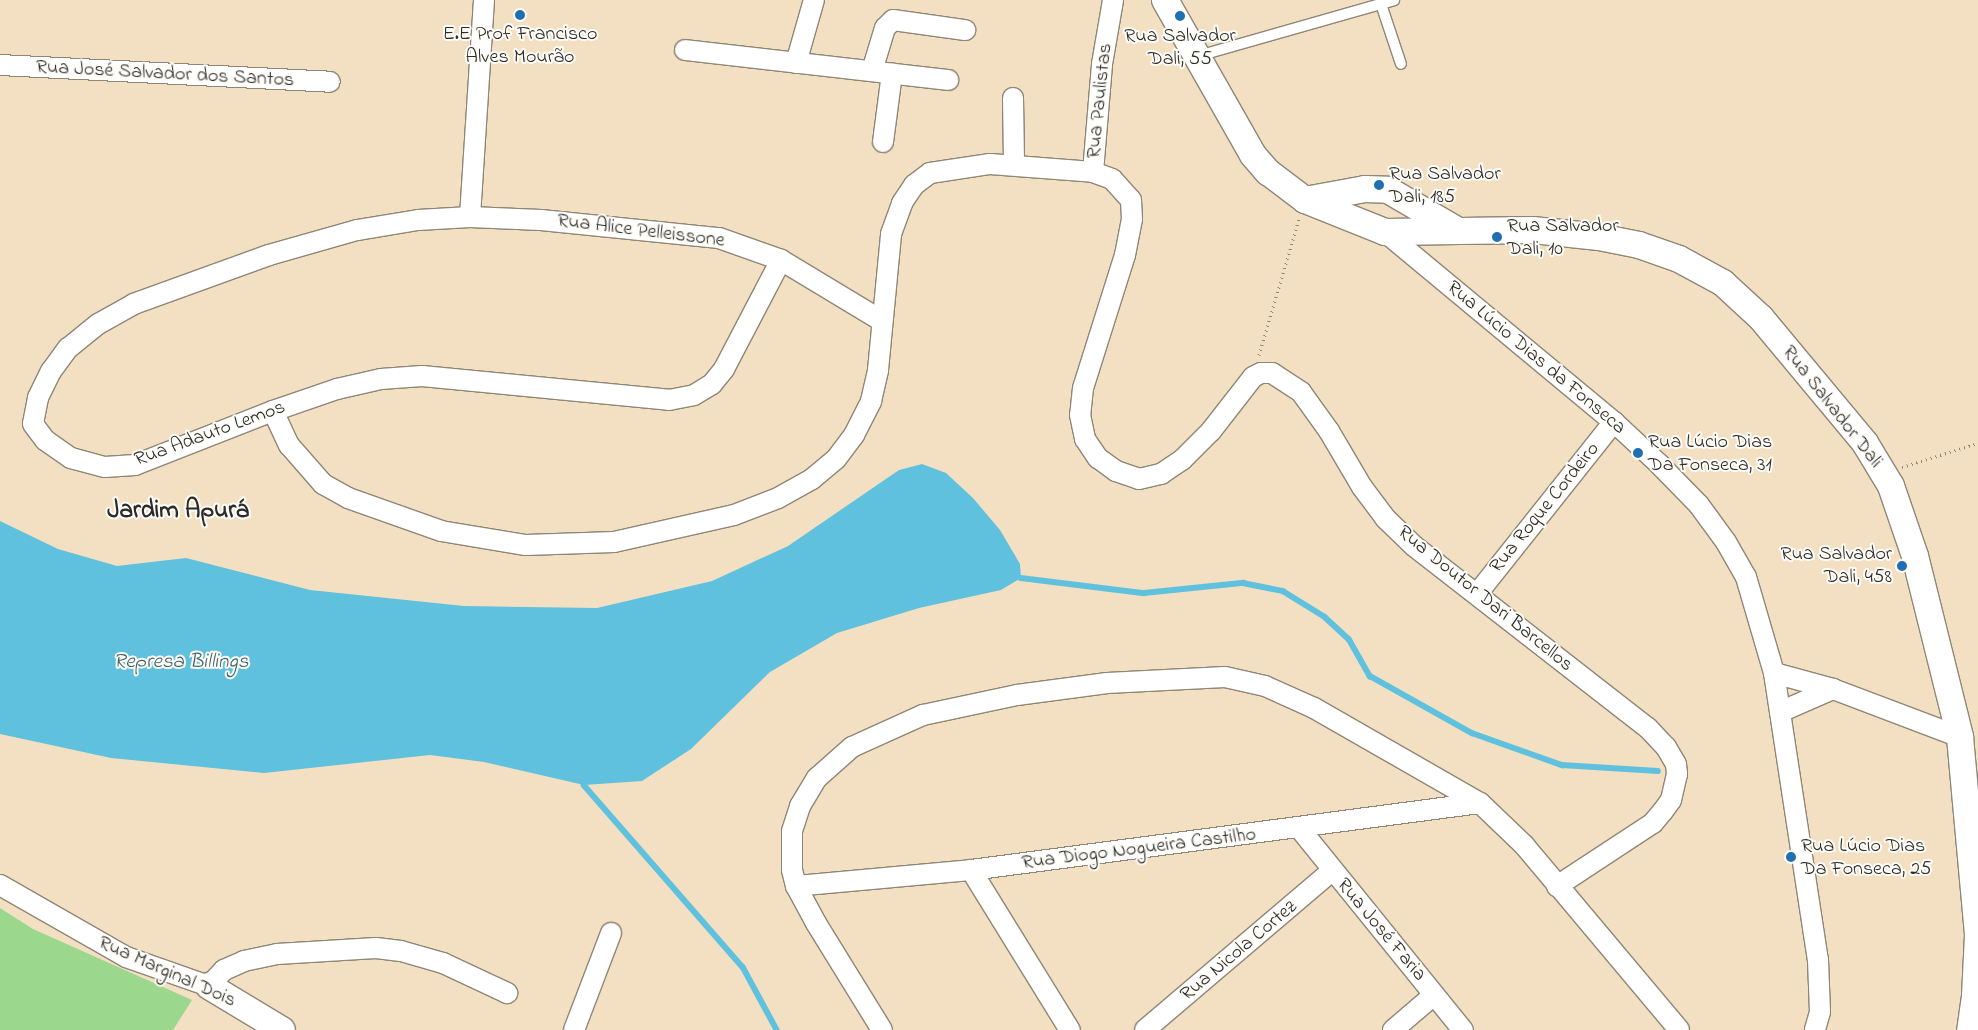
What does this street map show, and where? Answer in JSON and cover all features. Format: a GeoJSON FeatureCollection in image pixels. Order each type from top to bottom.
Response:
{"type":"FeatureCollection","features":[{"type":"Feature","properties":{"kind":"street"},"geometry":{"type":"LineString","coordinates":[[470,217],[484,0]]}},
{"type":"Feature","properties":{"kind":"street"},"geometry":{"type":"LineString","coordinates":[[796,63],[814,0]]}},
{"type":"Feature","properties":{"kind":"street","name":"Rua Paulistas"},"geometry":{"type":"LineString","coordinates":[[1093,172],[1102,64],[1113,0]]}},
{"type":"Feature","properties":{"kind":"street","name":"Rua Salvador Dali"},"geometry":{"type":"LineString","coordinates":[[1165,0],[1195,58],[1253,155],[1268,172],[1305,200],[1359,224],[1394,232],[1455,229],[1533,230],[1599,237],[1639,245],[1679,259],[1723,283],[1760,318],[1822,388],[1865,443],[1891,486],[1915,556],[1960,737],[1978,935],[1976,996],[1970,1030]]}},
{"type":"Feature","properties":{"kind":"street"},"geometry":{"type":"LineString","coordinates":[[872,71],[888,23],[893,20],[966,30]]}},
{"type":"Feature","properties":{"kind":"street"},"geometry":{"type":"LineString","coordinates":[[685,50],[948,80]]}},
{"type":"Feature","properties":{"kind":"street","name":"Rua José Salvador dos Santos"},"geometry":{"type":"LineString","coordinates":[[0,65],[330,82]]}},
{"type":"Feature","properties":{"kind":"street"},"geometry":{"type":"LineString","coordinates":[[883,142],[892,74]]}},
{"type":"Feature","properties":{"kind":"street"},"geometry":{"type":"LineString","coordinates":[[1013,98],[1014,165]]}},
{"type":"Feature","properties":{"kind":"street"},"geometry":{"type":"LineString","coordinates":[[273,410],[289,445],[323,484],[388,513],[441,531],[526,545],[614,542],[734,516],[778,498],[812,479],[836,458],[848,443],[871,401],[891,234],[902,203],[914,185],[930,172],[948,168],[1014,165],[1093,172],[1112,179],[1122,187],[1131,200],[1132,219],[1125,255],[1083,388],[1080,415],[1085,439],[1098,458],[1116,471],[1139,479],[1161,474],[1182,460],[1210,431],[1253,377]]}},
{"type":"Feature","properties":{"kind":"street"},"geometry":{"type":"LineString","coordinates":[[1359,224],[1354,207],[1365,189]]}},
{"type":"Feature","properties":{"kind":"street"},"geometry":{"type":"LineString","coordinates":[[1305,200],[1365,189],[1388,190],[1410,200],[1455,229]]}},
{"type":"Feature","properties":{"kind":"street"},"geometry":{"type":"LineString","coordinates":[[1394,232],[1409,220],[1410,200]]}},
{"type":"Feature","properties":{"kind":"street","name":"Rua Alice Pelleissone"},"geometry":{"type":"LineString","coordinates":[[470,217],[541,220],[720,238],[781,260],[882,321]]}},
{"type":"Feature","properties":{"kind":"street","name":"Rua Adauto Lemos"},"geometry":{"type":"LineString","coordinates":[[470,217],[418,220],[357,230],[269,255],[134,304],[98,324],[68,348],[51,371],[38,398],[33,424],[44,440],[71,458],[105,467],[135,465],[273,410],[337,389],[381,379],[422,376],[660,399],[694,395],[712,384],[724,369],[781,260]]}},
{"type":"Feature","properties":{"kind":"street","name":"Rua Lúcio Dias da Fonseca"},"geometry":{"type":"LineString","coordinates":[[1394,232],[1614,422],[1699,505],[1726,542],[1746,577],[1774,673],[1818,960],[1820,1012],[1815,1030]]}},
{"type":"Feature","properties":{"kind":"street","name":"Rua Doutor Dari Barcellos"},"geometry":{"type":"LineString","coordinates":[[1253,377],[1272,373],[1300,392],[1385,518],[1421,551],[1648,728],[1676,764],[1677,774],[1670,800],[1653,822],[1557,886]]}},
{"type":"Feature","properties":{"kind":"street","name":"Rua Roque Cordeiro"},"geometry":{"type":"LineString","coordinates":[[1476,594],[1614,422]]}},
{"type":"Feature","properties":{"kind":"street"},"geometry":{"type":"LineString","coordinates":[[1774,673],[1833,688],[1960,737]]}},
{"type":"Feature","properties":{"kind":"street"},"geometry":{"type":"LineString","coordinates":[[882,1030],[796,886],[792,870],[792,831],[800,806],[817,778],[852,747],[923,715],[1017,695],[1108,683],[1225,678],[1265,686],[1314,708],[1480,803],[1524,845],[1679,1030]]}},
{"type":"Feature","properties":{"kind":"street"},"geometry":{"type":"LineString","coordinates":[[1780,712],[1833,688]]}},
{"type":"Feature","properties":{"kind":"street","name":"Rua Diogo Nogueira Castilho"},"geometry":{"type":"LineString","coordinates":[[796,886],[971,870],[1300,829],[1480,803]]}},
{"type":"Feature","properties":{"kind":"street","name":"Rua José Faria"},"geometry":{"type":"LineString","coordinates":[[1300,829],[1332,871],[1463,1030]]}},
{"type":"Feature","properties":{"kind":"street"},"geometry":{"type":"LineString","coordinates":[[971,870],[1070,1030]]}},
{"type":"Feature","properties":{"kind":"street","name":"Rua Nicola Cortez"},"geometry":{"type":"LineString","coordinates":[[1146,1030],[1332,871]]}},
{"type":"Feature","properties":{"kind":"street","name":"Rua Marginal Dois"},"geometry":{"type":"LineString","coordinates":[[0,884],[126,957],[210,986],[282,1030]]}},
{"type":"Feature","properties":{"kind":"street"},"geometry":{"type":"LineString","coordinates":[[574,1030],[611,933]]}},
{"type":"Feature","properties":{"kind":"street"},"geometry":{"type":"LineString","coordinates":[[210,986],[224,970],[244,961],[277,954],[376,948],[401,951],[443,963],[507,993]]}},
{"type":"Feature","properties":{"kind":"street"},"geometry":{"type":"LineString","coordinates":[[1393,1030],[1434,995]]}},
{"type":"Feature","properties":{"kind":"lane"},"geometry":{"type":"LineString","coordinates":[[1195,58],[1394,0]]}},
{"type":"Feature","properties":{"kind":"lane"},"geometry":{"type":"LineString","coordinates":[[1381,4],[1401,64]]}},
{"type":"Feature","properties":{"kind":"path"},"geometry":{"type":"LineString","coordinates":[[1253,377],[1305,200]]}},
{"type":"Feature","properties":{"kind":"path"},"geometry":{"type":"LineString","coordinates":[[1883,473],[1978,443]]}},
{"type":"Feature","properties":{"kind":"green space"},"geometry":{"type":"Polygon","coordinates":[[[0,908],[33,929],[192,1000],[173,1030],[0,1030],[0,908]]]}},
{"type":"Feature","properties":{"kind":"water","name":"Represa Billings"},"geometry":{"type":"Polygon","coordinates":[[[922,464],[946,473],[973,498],[1000,530],[1020,564],[1021,578],[1001,590],[919,608],[837,633],[770,672],[691,749],[642,781],[584,785],[484,762],[430,755],[264,773],[111,758],[0,734],[0,521],[58,549],[117,566],[186,558],[310,590],[464,606],[597,608],[712,581],[788,546],[899,470],[922,464]]]}},
{"type":"Feature","properties":{"kind":"waterway"},"geometry":{"type":"LineString","coordinates":[[1021,578],[1144,593],[1243,583],[1283,591],[1325,617],[1349,639],[1370,676],[1472,733],[1562,765],[1658,771]]}},
{"type":"Feature","properties":{"kind":"waterway"},"geometry":{"type":"LineString","coordinates":[[584,785],[743,967],[777,1030]]}},
{"type":"Feature","properties":{"kind":"place","name":"E.E Prof Francisco Alves Mourão"},"geometry":{"type":"Point","coordinates":[520,15]}},
{"type":"Feature","properties":{"kind":"place","name":"Rua Salvador Dali, 55"},"geometry":{"type":"Point","coordinates":[1180,16]}},
{"type":"Feature","properties":{"kind":"place","name":"Rua Salvador Dali, 185"},"geometry":{"type":"Point","coordinates":[1379,185]}},
{"type":"Feature","properties":{"kind":"place","name":"Rua Salvador Dali, 10"},"geometry":{"type":"Point","coordinates":[1497,237]}},
{"type":"Feature","properties":{"kind":"place","name":"Rua Lúcio Dias Da Fonseca, 31"},"geometry":{"type":"Point","coordinates":[1638,453]}},
{"type":"Feature","properties":{"kind":"place","name":"Rua Salvador Dali, 458"},"geometry":{"type":"Point","coordinates":[1902,566]}},
{"type":"Feature","properties":{"kind":"place","name":"Rua Lúcio Dias Da Fonseca, 25"},"geometry":{"type":"Point","coordinates":[1791,857]}},
{"type":"Feature","properties":{"kind":"district","name":"Jardim Apurá"},"geometry":{"type":"Point","coordinates":[178,511]}}]}
